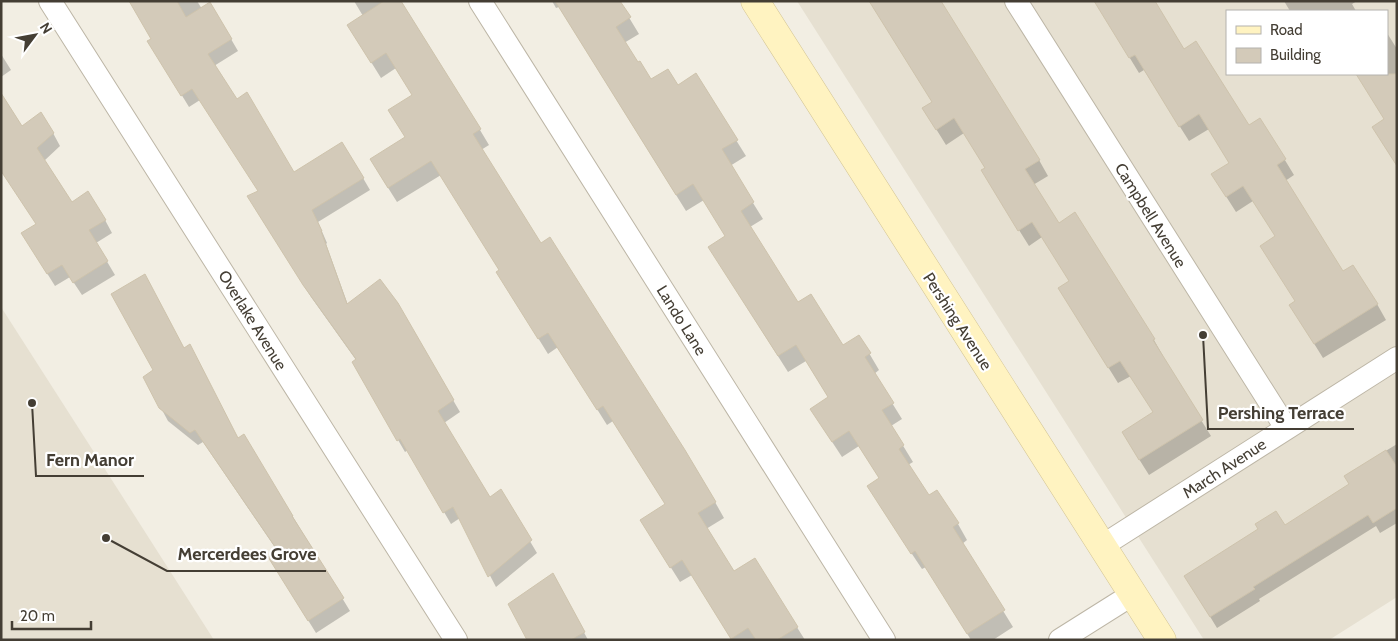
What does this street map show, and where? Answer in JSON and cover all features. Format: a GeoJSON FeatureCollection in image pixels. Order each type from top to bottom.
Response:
{"type":"FeatureCollection","features":[{"type":"Feature","properties":{"kind":"street","name":"Overlake Avenue"},"geometry":{"type":"LineString","coordinates":[[50,1],[456,640]]}},
{"type":"Feature","properties":{"kind":"street","name":"Lando Lane"},"geometry":{"type":"LineString","coordinates":[[480,1],[884,640]]}},
{"type":"Feature","properties":{"kind":"street","name":"Pershing Avenue"},"geometry":{"type":"LineString","coordinates":[[754,1],[1162,640]]}},
{"type":"Feature","properties":{"kind":"street","name":"Campbell Avenue"},"geometry":{"type":"LineString","coordinates":[[1016,1],[1286,428]]}},
{"type":"Feature","properties":{"kind":"street","name":"March Avenue"},"geometry":{"type":"LineString","coordinates":[[1102,546],[1397,358]]}},
{"type":"Feature","properties":{"kind":"street"},"geometry":{"type":"LineString","coordinates":[[1060,640],[1132,594]]}},
{"type":"Feature","properties":{"kind":"shaded area"},"geometry":{"type":"Polygon","coordinates":[[[797,1],[1397,1],[1397,597],[1329,640],[1204,640],[797,1]]]}},
{"type":"Feature","properties":{"kind":"shaded area"},"geometry":{"type":"Polygon","coordinates":[[[1,307],[124,499],[214,640],[1,640],[1,307]]]}},
{"type":"Feature","properties":{"kind":"building"},"geometry":{"type":"Polygon","coordinates":[[[129,1],[177,1],[186,17],[210,2],[232,39],[208,54],[237,99],[247,92],[294,172],[342,142],[364,178],[312,210],[322,231],[347,304],[380,279],[398,303],[454,400],[438,411],[490,497],[501,489],[532,540],[488,577],[453,507],[443,513],[400,439],[397,441],[352,362],[356,359],[303,285],[247,196],[258,191],[192,89],[181,96],[147,41],[151,39],[129,1]]]}},
{"type":"Feature","properties":{"kind":"building"},"geometry":{"type":"Polygon","coordinates":[[[384,1],[401,1],[481,129],[473,134],[541,243],[550,237],[685,450],[716,502],[698,513],[734,571],[755,558],[798,627],[777,640],[756,640],[748,628],[731,639],[682,560],[670,568],[640,520],[665,504],[603,406],[597,410],[548,333],[538,339],[496,272],[499,270],[431,161],[388,188],[370,159],[405,137],[388,110],[412,95],[386,53],[371,63],[347,25],[384,1]]]}},
{"type":"Feature","properties":{"kind":"building"},"geometry":{"type":"Polygon","coordinates":[[[555,1],[620,1],[631,17],[616,27],[651,79],[668,69],[678,85],[696,73],[738,140],[722,149],[754,202],[741,211],[798,302],[811,294],[843,345],[859,335],[871,353],[865,357],[894,403],[882,410],[904,445],[899,449],[929,495],[937,490],[959,523],[953,527],[1005,610],[967,634],[915,551],[911,554],[867,486],[879,478],[849,431],[832,442],[810,409],[828,397],[796,345],[778,356],[708,247],[725,236],[693,184],[676,195],[555,1]]]}},
{"type":"Feature","properties":{"kind":"building"},"geometry":{"type":"Polygon","coordinates":[[[869,1],[941,1],[1040,160],[1025,169],[1059,223],[1075,212],[1155,339],[1153,340],[1203,420],[1139,460],[1122,432],[1153,412],[1120,361],[1108,368],[1058,288],[1069,281],[1032,222],[1018,231],[981,170],[985,168],[954,118],[936,130],[922,108],[932,102],[869,1]]]}},
{"type":"Feature","properties":{"kind":"building"},"geometry":{"type":"Polygon","coordinates":[[[1094,1],[1155,1],[1184,49],[1196,41],[1249,125],[1260,118],[1286,159],[1277,165],[1343,271],[1353,265],[1378,304],[1314,344],[1289,305],[1295,301],[1260,246],[1275,236],[1243,186],[1226,197],[1211,174],[1229,163],[1199,114],[1179,127],[1135,55],[1129,58],[1094,1]]]}},
{"type":"Feature","properties":{"kind":"building"},"geometry":{"type":"Polygon","coordinates":[[[1397,74],[1397,166],[1372,127],[1384,119],[1357,75],[1397,74]]]}},
{"type":"Feature","properties":{"kind":"building"},"geometry":{"type":"Polygon","coordinates":[[[1,93],[22,126],[41,112],[54,133],[37,148],[72,202],[88,191],[106,220],[89,230],[108,261],[73,283],[62,265],[47,274],[21,233],[36,224],[1,171],[1,93]]]}},
{"type":"Feature","properties":{"kind":"building"},"geometry":{"type":"Polygon","coordinates":[[[145,274],[184,348],[190,344],[238,438],[244,434],[292,516],[344,598],[308,621],[268,557],[278,551],[195,430],[190,433],[159,408],[143,377],[153,370],[111,294],[145,274]]]}},
{"type":"Feature","properties":{"kind":"building"},"geometry":{"type":"Polygon","coordinates":[[[1386,450],[1397,467],[1397,508],[1373,523],[1368,515],[1253,587],[1255,589],[1210,617],[1184,576],[1258,529],[1255,524],[1276,511],[1285,525],[1349,484],[1344,476],[1386,450]]]}},
{"type":"Feature","properties":{"kind":"building"},"geometry":{"type":"Polygon","coordinates":[[[553,573],[585,632],[571,640],[527,640],[508,604],[553,573]]]}},
{"type":"Feature","properties":{"kind":"place","name":"Pershing Terrace"},"geometry":{"type":"Point","coordinates":[1203,335]}},
{"type":"Feature","properties":{"kind":"place","name":"Fern Manor"},"geometry":{"type":"Point","coordinates":[32,403]}},
{"type":"Feature","properties":{"kind":"place","name":"Mercerdees Grove"},"geometry":{"type":"Point","coordinates":[106,538]}}]}
